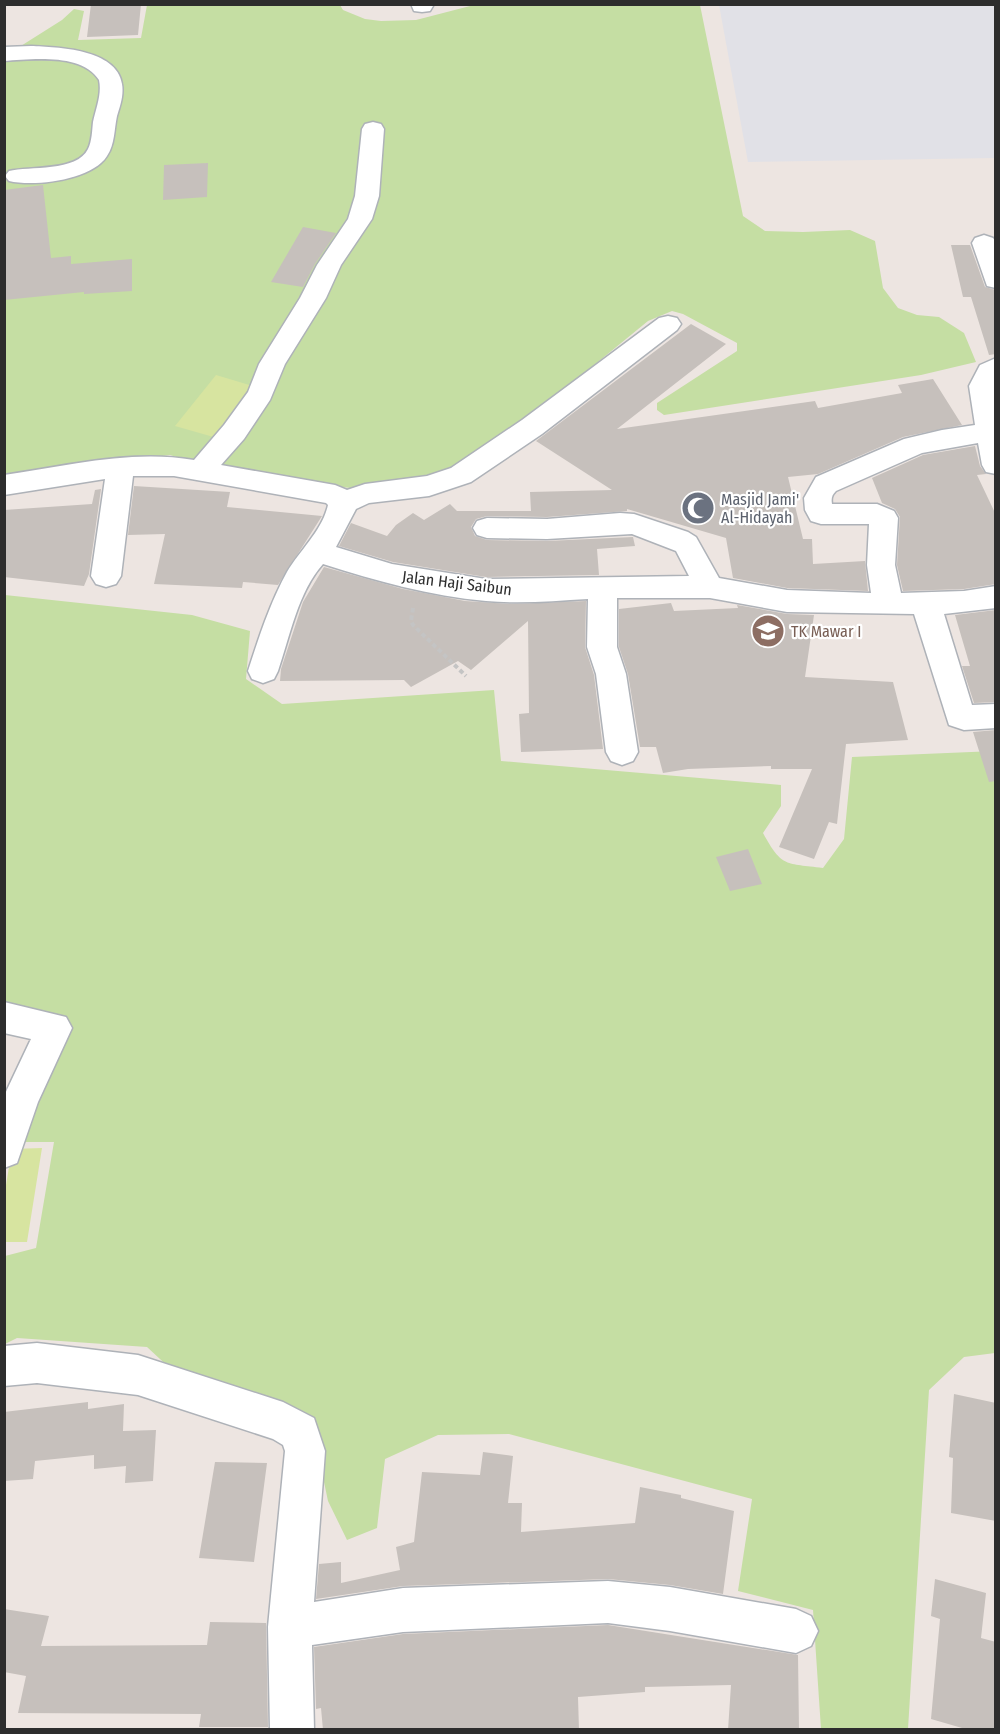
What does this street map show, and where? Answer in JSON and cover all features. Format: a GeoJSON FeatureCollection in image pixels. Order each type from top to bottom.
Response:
{"type":"FeatureCollection","features":[{"type":"Feature","properties":{"kind":"street"},"geometry":{"type":"LineString","coordinates":[[4,54],[58,55],[87,60],[104,69],[111,82],[102,140],[98,153],[91,161],[76,170],[17,176]]}},
{"type":"Feature","properties":{"kind":"street"},"geometry":{"type":"LineString","coordinates":[[201,470],[234,432],[261,394],[272,364],[313,298],[329,265],[360,219],[366,196],[373,129]]}},
{"type":"Feature","properties":{"kind":"street"},"geometry":{"type":"LineString","coordinates":[[984,243],[996,280]]}},
{"type":"Feature","properties":{"kind":"street"},"geometry":{"type":"LineString","coordinates":[[343,503],[365,494],[429,486],[461,475],[532,427],[668,324]]}},
{"type":"Feature","properties":{"kind":"street"},"geometry":{"type":"LineString","coordinates":[[996,367],[989,371],[981,386],[996,465]]}},
{"type":"Feature","properties":{"kind":"street"},"geometry":{"type":"LineString","coordinates":[[888,604],[881,565],[884,518],[877,514],[821,514],[817,500],[820,489],[826,484],[914,446],[989,432]]}},
{"type":"Feature","properties":{"kind":"street"},"geometry":{"type":"LineString","coordinates":[[4,485],[120,467],[174,466],[335,495],[343,503]]}},
{"type":"Feature","properties":{"kind":"street"},"geometry":{"type":"LineString","coordinates":[[106,576],[120,467]]}},
{"type":"Feature","properties":{"kind":"street"},"geometry":{"type":"LineString","coordinates":[[263,671],[288,602],[309,559],[321,549],[323,541],[342,513],[343,503]]}},
{"type":"Feature","properties":{"kind":"street"},"geometry":{"type":"LineString","coordinates":[[487,528],[547,529],[620,523],[634,524],[686,544],[710,587]]}},
{"type":"Feature","properties":{"kind":"street","name":"Jalan Haji Saibun"},"geometry":{"type":"LineString","coordinates":[[321,549],[327,555],[347,563],[392,575],[486,590],[541,591],[603,586],[710,587],[787,601],[888,604],[926,604],[996,597]]}},
{"type":"Feature","properties":{"kind":"street"},"geometry":{"type":"LineString","coordinates":[[603,586],[603,646],[611,674],[622,752]]}},
{"type":"Feature","properties":{"kind":"street"},"geometry":{"type":"LineString","coordinates":[[926,604],[960,716],[964,718],[996,716]]}},
{"type":"Feature","properties":{"kind":"street"},"geometry":{"type":"LineString","coordinates":[[4,1017],[54,1028],[20,1102],[4,1151]]}},
{"type":"Feature","properties":{"kind":"street"},"geometry":{"type":"LineString","coordinates":[[4,1366],[37,1363],[138,1375],[283,1422],[300,1432],[305,1450],[290,1627],[292,1730]]}},
{"type":"Feature","properties":{"kind":"street"},"geometry":{"type":"LineString","coordinates":[[290,1627],[403,1610],[608,1602],[670,1609],[796,1631]]}},
{"type":"Feature","properties":{"kind":"path"},"geometry":{"type":"LineString","coordinates":[[422,579],[412,612],[412,625],[436,651],[466,676]]}},
{"type":"Feature","properties":{"kind":"shaded area"},"geometry":{"type":"Polygon","coordinates":[[[719,5],[995,5],[995,158],[748,162],[719,5]]]}},
{"type":"Feature","properties":{"kind":"green space"},"geometry":{"type":"Polygon","coordinates":[[[147,5],[340,5],[343,10],[365,19],[381,21],[416,20],[474,5],[700,5],[743,216],[765,231],[850,230],[875,241],[883,288],[898,308],[917,315],[939,317],[964,333],[976,362],[921,375],[664,415],[657,410],[657,403],[737,351],[737,343],[683,314],[672,311],[648,321],[462,473],[350,488],[215,469],[170,455],[5,477],[5,56],[62,20],[74,9],[84,11],[78,40],[141,38],[147,5]]]}},
{"type":"Feature","properties":{"kind":"green space"},"geometry":{"type":"Polygon","coordinates":[[[216,375],[256,387],[217,438],[175,426],[216,375]]]}},
{"type":"Feature","properties":{"kind":"green space"},"geometry":{"type":"Polygon","coordinates":[[[5,595],[192,615],[250,631],[246,679],[282,704],[494,690],[501,761],[781,785],[781,806],[763,833],[775,853],[786,862],[793,864],[823,868],[844,839],[852,757],[995,751],[995,1353],[964,1357],[929,1390],[908,1729],[821,1729],[813,1610],[738,1591],[752,1499],[509,1434],[438,1435],[385,1459],[377,1528],[347,1540],[328,1501],[316,1444],[187,1384],[147,1347],[17,1338],[5,1344],[5,1256],[36,1248],[54,1142],[17,1142],[58,1028],[5,1015],[5,595]]]}},
{"type":"Feature","properties":{"kind":"green space"},"geometry":{"type":"Polygon","coordinates":[[[42,1148],[27,1242],[5,1242],[5,1191],[12,1149],[42,1148]]]}},
{"type":"Feature","properties":{"kind":"building"},"geometry":{"type":"Polygon","coordinates":[[[91,4],[141,4],[138,35],[87,37],[91,4]]]}},
{"type":"Feature","properties":{"kind":"building"},"geometry":{"type":"Polygon","coordinates":[[[208,163],[207,197],[163,200],[164,165],[208,163]]]}},
{"type":"Feature","properties":{"kind":"building"},"geometry":{"type":"Polygon","coordinates":[[[43,185],[51,258],[71,256],[71,264],[132,259],[132,291],[84,294],[84,292],[4,300],[4,190],[43,185]]]}},
{"type":"Feature","properties":{"kind":"building"},"geometry":{"type":"Polygon","coordinates":[[[303,227],[336,233],[303,287],[271,282],[303,227]]]}},
{"type":"Feature","properties":{"kind":"building"},"geometry":{"type":"Polygon","coordinates":[[[951,245],[970,245],[985,287],[996,290],[996,354],[989,355],[971,297],[963,297],[951,245]]]}},
{"type":"Feature","properties":{"kind":"building"},"geometry":{"type":"Polygon","coordinates":[[[691,324],[726,344],[617,429],[815,401],[818,408],[902,393],[898,385],[933,379],[962,425],[903,437],[818,474],[788,477],[803,539],[812,539],[813,564],[865,561],[868,591],[787,588],[733,578],[726,538],[627,509],[627,511],[547,517],[487,516],[476,519],[471,527],[475,536],[487,540],[547,541],[633,537],[635,546],[597,549],[599,575],[486,577],[393,562],[339,546],[351,523],[387,536],[396,525],[413,513],[424,520],[450,504],[457,511],[531,511],[530,492],[612,490],[536,441],[691,324]]]}},
{"type":"Feature","properties":{"kind":"building"},"geometry":{"type":"Polygon","coordinates":[[[975,446],[980,466],[986,474],[977,475],[996,515],[996,584],[964,589],[903,591],[897,565],[900,517],[895,509],[882,503],[872,478],[923,455],[975,446]]]}},
{"type":"Feature","properties":{"kind":"building"},"geometry":{"type":"Polygon","coordinates":[[[134,486],[230,492],[227,507],[322,516],[278,585],[243,582],[242,588],[154,584],[165,534],[128,535],[134,486]]]}},
{"type":"Feature","properties":{"kind":"building"},"geometry":{"type":"Polygon","coordinates":[[[101,489],[89,574],[84,586],[4,577],[4,510],[92,504],[95,490],[101,489]]]}},
{"type":"Feature","properties":{"kind":"building"},"geometry":{"type":"Polygon","coordinates":[[[324,567],[403,589],[465,601],[511,604],[586,601],[585,647],[594,675],[603,749],[521,752],[519,714],[529,713],[528,621],[471,670],[458,661],[411,687],[404,680],[280,681],[281,669],[303,602],[324,567]]]}},
{"type":"Feature","properties":{"kind":"building"},"geometry":{"type":"Polygon","coordinates":[[[671,603],[674,611],[738,608],[737,605],[787,614],[814,615],[805,677],[893,682],[908,740],[846,744],[837,824],[829,822],[814,859],[779,847],[812,769],[771,769],[771,766],[688,769],[663,773],[656,747],[640,747],[628,674],[619,647],[619,609],[671,603]]]}},
{"type":"Feature","properties":{"kind":"building"},"geometry":{"type":"Polygon","coordinates":[[[996,610],[996,702],[974,703],[962,666],[970,666],[955,615],[996,610]]]}},
{"type":"Feature","properties":{"kind":"building"},"geometry":{"type":"Polygon","coordinates":[[[996,730],[996,781],[989,782],[973,732],[996,730]]]}},
{"type":"Feature","properties":{"kind":"building"},"geometry":{"type":"Polygon","coordinates":[[[748,849],[762,884],[730,891],[716,857],[748,849]]]}},
{"type":"Feature","properties":{"kind":"building"},"geometry":{"type":"Polygon","coordinates":[[[954,1394],[996,1403],[996,1521],[951,1513],[953,1458],[949,1457],[954,1394]]]}},
{"type":"Feature","properties":{"kind":"building"},"geometry":{"type":"Polygon","coordinates":[[[88,1402],[88,1409],[124,1404],[123,1431],[156,1430],[153,1481],[125,1483],[126,1466],[94,1469],[94,1455],[35,1461],[33,1479],[4,1481],[4,1412],[88,1402]]]}},
{"type":"Feature","properties":{"kind":"building"},"geometry":{"type":"Polygon","coordinates":[[[483,1452],[513,1456],[508,1503],[522,1503],[521,1532],[635,1523],[640,1487],[681,1495],[681,1498],[734,1511],[723,1594],[670,1585],[608,1579],[403,1586],[316,1599],[319,1564],[341,1562],[341,1583],[400,1570],[396,1547],[414,1542],[422,1472],[480,1475],[483,1452]]]}},
{"type":"Feature","properties":{"kind":"building"},"geometry":{"type":"Polygon","coordinates":[[[215,1462],[267,1463],[254,1562],[199,1558],[215,1462]]]}},
{"type":"Feature","properties":{"kind":"building"},"geometry":{"type":"Polygon","coordinates":[[[935,1579],[986,1593],[981,1638],[996,1642],[996,1730],[969,1730],[931,1719],[940,1619],[931,1616],[935,1579]]]}},
{"type":"Feature","properties":{"kind":"building"},"geometry":{"type":"Polygon","coordinates":[[[4,1609],[49,1616],[41,1646],[207,1645],[210,1622],[266,1623],[268,1727],[199,1727],[201,1714],[18,1713],[26,1676],[4,1672],[4,1609]]]}},
{"type":"Feature","properties":{"kind":"building"},"geometry":{"type":"Polygon","coordinates":[[[608,1625],[798,1655],[799,1730],[728,1730],[731,1685],[645,1687],[645,1692],[578,1697],[579,1730],[323,1730],[321,1708],[316,1709],[314,1647],[403,1634],[608,1625]]]}},
{"type":"Feature","properties":{"kind":"place","name":"Masjid Jami' Al-Hidayah"},"geometry":{"type":"Point","coordinates":[698,508]}},
{"type":"Feature","properties":{"kind":"place","name":"TK Mawar I"},"geometry":{"type":"Point","coordinates":[768,631]}}]}
